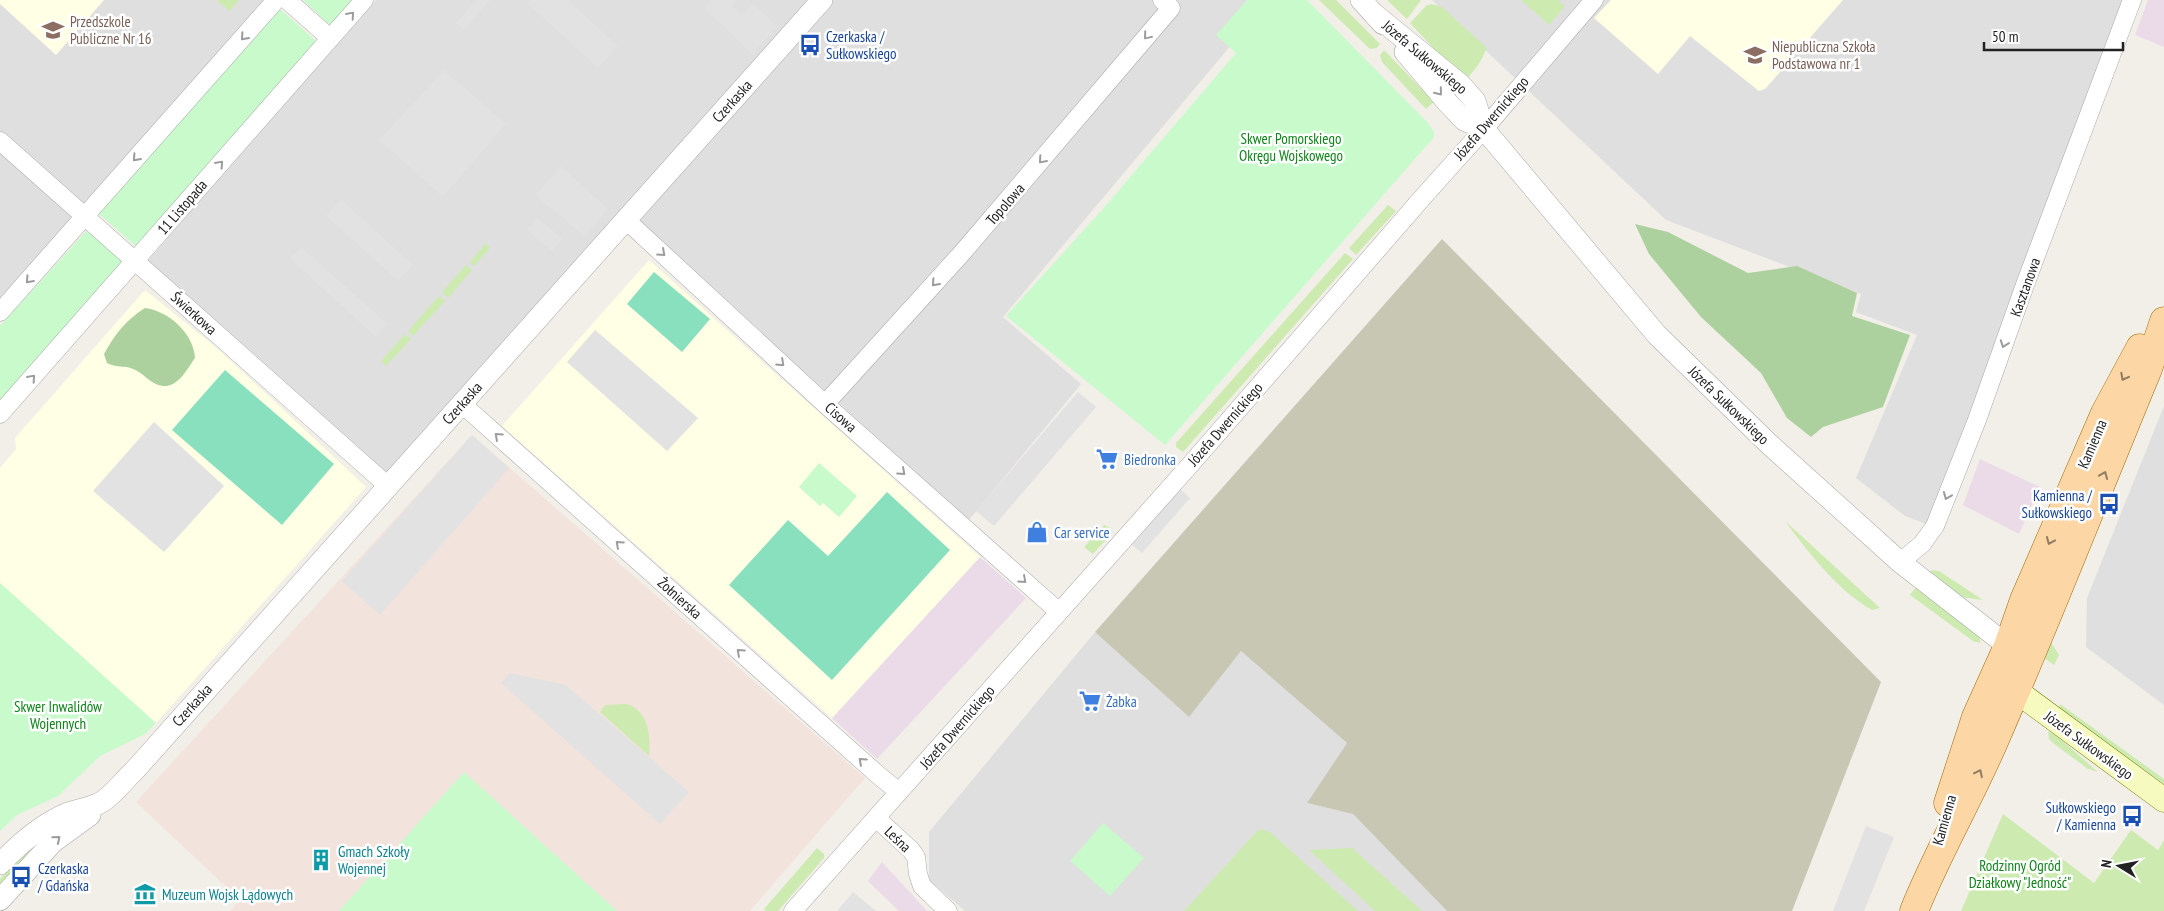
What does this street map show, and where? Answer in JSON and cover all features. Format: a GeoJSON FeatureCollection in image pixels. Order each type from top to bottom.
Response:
{"type":"FeatureCollection","features":[{"type":"Feature","properties":{"kind":"main road","name":"Kamienna"},"geometry":{"type":"LineString","coordinates":[[2019,653],[2024,600],[2105,413],[2164,303]]}},
{"type":"Feature","properties":{"kind":"main road","name":"Kamienna"},"geometry":{"type":"LineString","coordinates":[[1914,911],[1926,879],[1996,738],[2005,684],[2148,370],[2164,321]]}},
{"type":"Feature","properties":{"kind":"main road","name":"Józefa Sułkowskiego"},"geometry":{"type":"LineString","coordinates":[[2005,684],[2164,800]]}},
{"type":"Feature","properties":{"kind":"street"},"geometry":{"type":"LineString","coordinates":[[0,312],[276,0]]}},
{"type":"Feature","properties":{"kind":"street"},"geometry":{"type":"LineString","coordinates":[[287,0],[330,38]]}},
{"type":"Feature","properties":{"kind":"street","name":"11 Listopada"},"geometry":{"type":"LineString","coordinates":[[0,414],[364,0]]}},
{"type":"Feature","properties":{"kind":"street","name":"Czerkaska"},"geometry":{"type":"LineString","coordinates":[[0,864],[18,846],[51,822],[98,803],[113,792],[135,770],[822,0]]}},
{"type":"Feature","properties":{"kind":"street","name":"Topolowa"},"geometry":{"type":"LineString","coordinates":[[826,404],[969,245],[1171,8],[1162,0]]}},
{"type":"Feature","properties":{"kind":"street","name":"Józefa Dwernickiego"},"geometry":{"type":"LineString","coordinates":[[793,911],[1484,129],[1594,0]]}},
{"type":"Feature","properties":{"kind":"street","name":"Kasztanowa"},"geometry":{"type":"LineString","coordinates":[[1900,562],[1922,544],[1935,526],[1977,420],[2026,282],[2132,0]]}},
{"type":"Feature","properties":{"kind":"street","name":"Józefa Sułkowskiego"},"geometry":{"type":"LineString","coordinates":[[1367,7],[1461,85],[1476,102],[1484,129],[1657,336],[1769,444],[1900,562],[2019,653]]}},
{"type":"Feature","properties":{"kind":"street","name":"Świerkowa"},"geometry":{"type":"LineString","coordinates":[[0,141],[388,486]]}},
{"type":"Feature","properties":{"kind":"street","name":"Cisowa"},"geometry":{"type":"LineString","coordinates":[[626,220],[826,404],[1058,611]]}},
{"type":"Feature","properties":{"kind":"street","name":"Żołnierska"},"geometry":{"type":"LineString","coordinates":[[462,404],[899,792]]}},
{"type":"Feature","properties":{"kind":"street","name":"Czerkaska"},"geometry":{"type":"LineString","coordinates":[[0,900],[53,842],[91,815],[98,803]]}},
{"type":"Feature","properties":{"kind":"street","name":"Leśna"},"geometry":{"type":"LineString","coordinates":[[876,818],[912,850],[916,857],[922,886],[948,911]]}},
{"type":"Feature","properties":{"kind":"shaded area"},"geometry":{"type":"Polygon","coordinates":[[[0,0],[276,0],[0,312],[0,0]]]}},
{"type":"Feature","properties":{"kind":"shaded area","name":"Przedszkole Publiczne Nr 16"},"geometry":{"type":"Polygon","coordinates":[[[0,0],[104,0],[56,55],[0,4],[0,0]]]}},
{"type":"Feature","properties":{"kind":"shaded area"},"geometry":{"type":"Polygon","coordinates":[[[376,0],[1269,0],[1003,317],[1081,384],[969,520],[625,210],[388,474],[147,262],[376,0]]]}},
{"type":"Feature","properties":{"kind":"shaded area"},"geometry":{"type":"Polygon","coordinates":[[[476,0],[490,0],[463,31],[456,23],[476,0]]]}},
{"type":"Feature","properties":{"kind":"shaded area"},"geometry":{"type":"Polygon","coordinates":[[[531,0],[568,0],[618,46],[598,68],[528,4],[531,0]]]}},
{"type":"Feature","properties":{"kind":"shaded area"},"geometry":{"type":"Polygon","coordinates":[[[712,0],[736,0],[732,5],[742,15],[753,4],[778,27],[752,54],[704,8],[712,0]]]}},
{"type":"Feature","properties":{"kind":"shaded area"},"geometry":{"type":"Polygon","coordinates":[[[1432,0],[2132,0],[1926,524],[1905,516],[1856,478],[1917,335],[1856,312],[1861,294],[1666,220],[1432,0]]]}},
{"type":"Feature","properties":{"kind":"shaded area","name":"Niepubliczna Szkoła Podstawowa nr 1"},"geometry":{"type":"Polygon","coordinates":[[[1611,0],[1843,0],[1765,89],[1759,91],[1690,36],[1658,74],[1594,18],[1611,0]]]}},
{"type":"Feature","properties":{"kind":"shaded area"},"geometry":{"type":"Polygon","coordinates":[[[2148,0],[2164,0],[2164,47],[2135,35],[2148,0]]]}},
{"type":"Feature","properties":{"kind":"shaded area"},"geometry":{"type":"Polygon","coordinates":[[[444,70],[506,124],[443,197],[379,140],[444,70]]]}},
{"type":"Feature","properties":{"kind":"shaded area"},"geometry":{"type":"Polygon","coordinates":[[[561,166],[608,209],[585,237],[535,195],[561,166]]]}},
{"type":"Feature","properties":{"kind":"shaded area"},"geometry":{"type":"Polygon","coordinates":[[[341,199],[413,265],[398,281],[326,216],[341,199]]]}},
{"type":"Feature","properties":{"kind":"shaded area"},"geometry":{"type":"Polygon","coordinates":[[[537,218],[563,239],[552,251],[526,230],[537,218]]]}},
{"type":"Feature","properties":{"kind":"shaded area"},"geometry":{"type":"Polygon","coordinates":[[[1442,239],[1881,682],[1792,911],[1447,911],[1353,814],[1307,803],[1347,743],[1241,651],[1189,717],[1095,632],[1442,239]]]}},
{"type":"Feature","properties":{"kind":"shaded area"},"geometry":{"type":"Polygon","coordinates":[[[301,247],[388,324],[376,337],[290,259],[301,247]]]}},
{"type":"Feature","properties":{"kind":"shaded area"},"geometry":{"type":"Polygon","coordinates":[[[649,260],[980,557],[832,718],[502,426],[649,260]]]}},
{"type":"Feature","properties":{"kind":"shaded area"},"geometry":{"type":"Polygon","coordinates":[[[145,290],[219,350],[366,487],[156,723],[0,583],[0,468],[16,449],[15,438],[145,290]]]}},
{"type":"Feature","properties":{"kind":"shaded area"},"geometry":{"type":"Polygon","coordinates":[[[595,330],[698,418],[667,451],[567,362],[595,330]]]}},
{"type":"Feature","properties":{"kind":"shaded area"},"geometry":{"type":"Polygon","coordinates":[[[1078,392],[1096,407],[994,526],[976,511],[1078,392]]]}},
{"type":"Feature","properties":{"kind":"shaded area"},"geometry":{"type":"Polygon","coordinates":[[[2164,406],[2164,705],[2086,647],[2087,598],[2164,406]]]}},
{"type":"Feature","properties":{"kind":"shaded area"},"geometry":{"type":"Polygon","coordinates":[[[154,422],[224,486],[164,552],[93,491],[154,422]]]}},
{"type":"Feature","properties":{"kind":"shaded area"},"geometry":{"type":"Polygon","coordinates":[[[472,435],[865,778],[750,911],[230,911],[240,900],[136,802],[472,435]]]}},
{"type":"Feature","properties":{"kind":"shaded area"},"geometry":{"type":"Polygon","coordinates":[[[472,435],[509,468],[380,615],[342,581],[472,435]]]}},
{"type":"Feature","properties":{"kind":"shaded area"},"geometry":{"type":"Polygon","coordinates":[[[1980,459],[2040,487],[2019,534],[1963,505],[1980,459]]]}},
{"type":"Feature","properties":{"kind":"shaded area"},"geometry":{"type":"Polygon","coordinates":[[[1180,489],[1190,498],[1142,553],[1132,545],[1180,489]]]}},
{"type":"Feature","properties":{"kind":"shaded area"},"geometry":{"type":"Polygon","coordinates":[[[980,557],[1026,598],[877,759],[832,718],[980,557]]]}},
{"type":"Feature","properties":{"kind":"shaded area"},"geometry":{"type":"Polygon","coordinates":[[[1095,632],[1189,717],[1241,651],[1347,743],[1307,803],[1353,814],[1447,911],[965,911],[929,880],[929,832],[1095,632]]]}},
{"type":"Feature","properties":{"kind":"shaded area"},"geometry":{"type":"Polygon","coordinates":[[[510,673],[566,685],[689,792],[660,824],[501,683],[510,673]]]}},
{"type":"Feature","properties":{"kind":"shaded area"},"geometry":{"type":"Polygon","coordinates":[[[1866,826],[1894,837],[1864,911],[1833,911],[1866,826]]]}},
{"type":"Feature","properties":{"kind":"shaded area"},"geometry":{"type":"Polygon","coordinates":[[[882,862],[927,911],[899,911],[868,881],[882,862]]]}},
{"type":"Feature","properties":{"kind":"shaded area"},"geometry":{"type":"Polygon","coordinates":[[[853,892],[876,911],[837,911],[853,892]]]}},
{"type":"Feature","properties":{"kind":"green space"},"geometry":{"type":"Polygon","coordinates":[[[216,0],[239,0],[230,11],[216,0]]]}},
{"type":"Feature","properties":{"kind":"green space"},"geometry":{"type":"Polygon","coordinates":[[[303,0],[355,0],[331,26],[303,0]]]}},
{"type":"Feature","properties":{"kind":"green space","name":"Skwer Pomorskiego Okręgu Wojskowego"},"geometry":{"type":"Polygon","coordinates":[[[1247,0],[1307,0],[1427,122],[1434,132],[1434,137],[1165,445],[1006,316],[1102,210],[1236,53],[1216,35],[1247,0]]]}},
{"type":"Feature","properties":{"kind":"green space"},"geometry":{"type":"Polygon","coordinates":[[[1319,0],[1336,0],[1380,44],[1377,48],[1370,49],[1319,0]]]}},
{"type":"Feature","properties":{"kind":"green space"},"geometry":{"type":"Polygon","coordinates":[[[1387,0],[1421,0],[1407,19],[1387,0]]]}},
{"type":"Feature","properties":{"kind":"green space"},"geometry":{"type":"Polygon","coordinates":[[[1521,0],[1558,0],[1565,6],[1549,25],[1521,0]]]}},
{"type":"Feature","properties":{"kind":"green space"},"geometry":{"type":"Polygon","coordinates":[[[1431,4],[1442,7],[1487,48],[1479,64],[1467,79],[1463,80],[1410,23],[1426,6],[1431,4]]]}},
{"type":"Feature","properties":{"kind":"green space"},"geometry":{"type":"Polygon","coordinates":[[[279,8],[318,43],[139,249],[98,213],[279,8]]]}},
{"type":"Feature","properties":{"kind":"green space"},"geometry":{"type":"Polygon","coordinates":[[[1384,50],[1434,102],[1426,109],[1382,62],[1380,55],[1384,50]]]}},
{"type":"Feature","properties":{"kind":"green space"},"geometry":{"type":"Polygon","coordinates":[[[1388,205],[1396,211],[1356,255],[1349,248],[1388,205]]]}},
{"type":"Feature","properties":{"kind":"green space"},"geometry":{"type":"Polygon","coordinates":[[[1635,224],[1668,232],[1748,273],[1797,266],[1857,293],[1852,316],[1910,335],[1883,407],[1823,427],[1811,437],[1787,418],[1761,373],[1701,317],[1649,254],[1635,224]]]}},
{"type":"Feature","properties":{"kind":"green space"},"geometry":{"type":"Polygon","coordinates":[[[90,227],[125,264],[0,407],[0,326],[90,227]]]}},
{"type":"Feature","properties":{"kind":"green space"},"geometry":{"type":"Polygon","coordinates":[[[486,243],[490,248],[474,266],[470,262],[486,243]]]}},
{"type":"Feature","properties":{"kind":"green space"},"geometry":{"type":"Polygon","coordinates":[[[1345,253],[1353,259],[1183,452],[1176,447],[1176,443],[1345,253]]]}},
{"type":"Feature","properties":{"kind":"green space"},"geometry":{"type":"Polygon","coordinates":[[[466,265],[472,270],[448,298],[442,292],[466,265]]]}},
{"type":"Feature","properties":{"kind":"green space"},"geometry":{"type":"Polygon","coordinates":[[[654,272],[710,319],[682,352],[627,304],[654,272]]]}},
{"type":"Feature","properties":{"kind":"green space"},"geometry":{"type":"Polygon","coordinates":[[[439,296],[445,301],[413,336],[408,331],[439,296]]]}},
{"type":"Feature","properties":{"kind":"green space"},"geometry":{"type":"Polygon","coordinates":[[[145,308],[163,314],[179,325],[194,349],[195,358],[188,369],[169,386],[156,384],[133,369],[107,363],[104,354],[121,328],[145,308]]]}},
{"type":"Feature","properties":{"kind":"green space"},"geometry":{"type":"Polygon","coordinates":[[[405,334],[411,339],[386,366],[381,361],[405,334]]]}},
{"type":"Feature","properties":{"kind":"green space"},"geometry":{"type":"Polygon","coordinates":[[[225,370],[334,464],[282,525],[172,430],[225,370]]]}},
{"type":"Feature","properties":{"kind":"green space"},"geometry":{"type":"Polygon","coordinates":[[[819,463],[857,496],[839,517],[823,503],[820,506],[799,487],[819,463]]]}},
{"type":"Feature","properties":{"kind":"green space"},"geometry":{"type":"Polygon","coordinates":[[[887,492],[950,550],[832,680],[729,585],[788,520],[828,556],[887,492]]]}},
{"type":"Feature","properties":{"kind":"green space"},"geometry":{"type":"Polygon","coordinates":[[[1785,521],[1880,608],[1872,610],[1847,592],[1824,570],[1785,521]]]}},
{"type":"Feature","properties":{"kind":"green space"},"geometry":{"type":"Polygon","coordinates":[[[1104,525],[1109,527],[1112,533],[1093,554],[1084,547],[1104,525]]]}},
{"type":"Feature","properties":{"kind":"green space"},"geometry":{"type":"Polygon","coordinates":[[[1932,570],[1939,571],[1983,600],[1961,597],[1930,572],[1932,570]]]}},
{"type":"Feature","properties":{"kind":"green space","name":"Skwer Inwalidów Wojennych"},"geometry":{"type":"Polygon","coordinates":[[[0,583],[156,723],[145,734],[100,756],[58,796],[17,815],[0,831],[0,583]]]}},
{"type":"Feature","properties":{"kind":"green space"},"geometry":{"type":"Polygon","coordinates":[[[1916,587],[1977,634],[1980,638],[1980,643],[1973,641],[1910,595],[1916,587]]]}},
{"type":"Feature","properties":{"kind":"green space"},"geometry":{"type":"Polygon","coordinates":[[[2050,641],[2059,655],[2054,665],[2040,655],[2050,641]]]}},
{"type":"Feature","properties":{"kind":"green space"},"geometry":{"type":"Polygon","coordinates":[[[626,704],[639,711],[643,717],[648,732],[649,756],[600,712],[605,705],[626,704]]]}},
{"type":"Feature","properties":{"kind":"green space"},"geometry":{"type":"Polygon","coordinates":[[[2060,704],[2164,779],[2164,784],[2058,710],[2060,704]]]}},
{"type":"Feature","properties":{"kind":"green space"},"geometry":{"type":"Polygon","coordinates":[[[2048,731],[2057,736],[2098,772],[2088,769],[2053,743],[2049,739],[2048,731]]]}},
{"type":"Feature","properties":{"kind":"green space"},"geometry":{"type":"Polygon","coordinates":[[[464,772],[617,911],[339,911],[464,772]]]}},
{"type":"Feature","properties":{"kind":"green space","name":"Rodzinny Ogród Działkowy \"Jedność\""},"geometry":{"type":"Polygon","coordinates":[[[2003,814],[2094,883],[2131,830],[2158,850],[2164,840],[2164,911],[1961,911],[2003,814]]]}},
{"type":"Feature","properties":{"kind":"green space"},"geometry":{"type":"Polygon","coordinates":[[[1103,823],[1144,858],[1110,896],[1070,861],[1103,823]]]}},
{"type":"Feature","properties":{"kind":"green space"},"geometry":{"type":"Polygon","coordinates":[[[1259,829],[1270,832],[1358,911],[1184,911],[1259,829]]]}},
{"type":"Feature","properties":{"kind":"green space"},"geometry":{"type":"Polygon","coordinates":[[[40,840],[0,891],[0,879],[19,857],[40,840]]]}},
{"type":"Feature","properties":{"kind":"green space"},"geometry":{"type":"Polygon","coordinates":[[[817,848],[824,854],[824,858],[778,911],[766,911],[764,909],[817,848]]]}},
{"type":"Feature","properties":{"kind":"green space"},"geometry":{"type":"Polygon","coordinates":[[[1352,848],[1422,911],[1375,911],[1309,850],[1352,848]]]}},
{"type":"Feature","properties":{"kind":"place","name":"Przedszkole Publiczne Nr 16"},"geometry":{"type":"Point","coordinates":[53,30]}},
{"type":"Feature","properties":{"kind":"place","name":"Czerkaska / Sułkowskiego"},"geometry":{"type":"Point","coordinates":[810,45]}},
{"type":"Feature","properties":{"kind":"place","name":"Niepubliczna Szkoła Podstawowa nr 1"},"geometry":{"type":"Point","coordinates":[1755,55]}},
{"type":"Feature","properties":{"kind":"place","name":"Biedronka"},"geometry":{"type":"Point","coordinates":[1107,459]}},
{"type":"Feature","properties":{"kind":"place","name":"Kamienna / Sułkowskiego"},"geometry":{"type":"Point","coordinates":[2109,504]}},
{"type":"Feature","properties":{"kind":"place","name":"Car service"},"geometry":{"type":"Point","coordinates":[1037,532]}},
{"type":"Feature","properties":{"kind":"place","name":"Żabka"},"geometry":{"type":"Point","coordinates":[1090,701]}},
{"type":"Feature","properties":{"kind":"place","name":"Sułkowskiego / Kamienna"},"geometry":{"type":"Point","coordinates":[2132,816]}},
{"type":"Feature","properties":{"kind":"place","name":"Gmach Szkoły Wojennej"},"geometry":{"type":"Point","coordinates":[321,860]}},
{"type":"Feature","properties":{"kind":"place","name":"Czerkaska / Gdańska"},"geometry":{"type":"Point","coordinates":[21,877]}},
{"type":"Feature","properties":{"kind":"place","name":"Muzeum Wojsk Lądowych"},"geometry":{"type":"Point","coordinates":[145,894]}}]}
